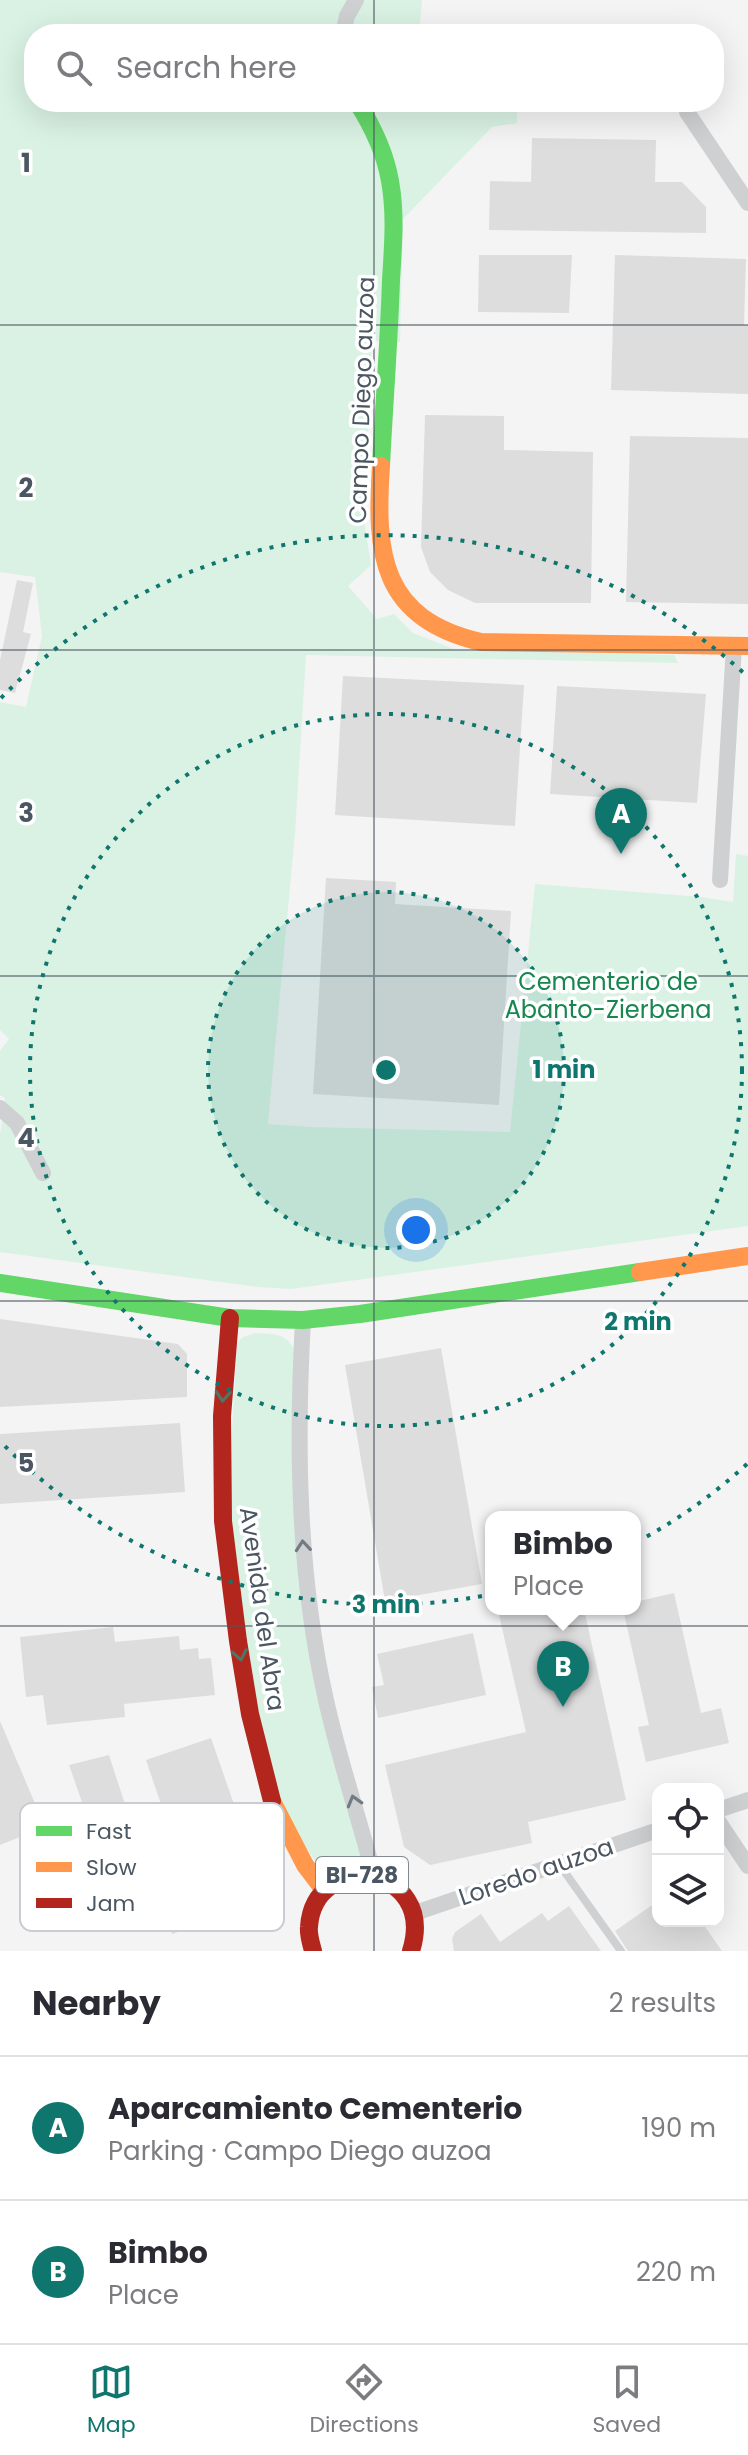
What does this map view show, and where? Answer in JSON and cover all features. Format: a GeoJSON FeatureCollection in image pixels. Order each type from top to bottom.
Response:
{"type":"FeatureCollection","features":[{"type":"Feature","properties":{"kind":"street"},"geometry":{"type":"LineString","coordinates":[[345,24],[356,0]]}},
{"type":"Feature","properties":{"kind":"street","name":"Campo Diego auzoa"},"geometry":{"type":"LineString","coordinates":[[364,112],[381,145],[392,185],[394,210],[379,518],[383,557],[391,583],[417,615],[441,630],[481,642],[741,646],[720,880]]}},
{"type":"Feature","properties":{"kind":"street"},"geometry":{"type":"LineString","coordinates":[[687,112],[748,203]]}},
{"type":"Feature","properties":{"kind":"street"},"geometry":{"type":"LineString","coordinates":[[0,1108],[17,1123],[43,1173]]}},
{"type":"Feature","properties":{"kind":"street"},"geometry":{"type":"LineString","coordinates":[[0,1283],[230,1318],[303,1320],[748,1256]]}},
{"type":"Feature","properties":{"kind":"street","name":"Avenida del Abra"},"geometry":{"type":"LineString","coordinates":[[230,1318],[222,1416],[223,1521],[250,1714],[273,1803]]}},
{"type":"Feature","properties":{"kind":"street","name":"Avenida del Abra"},"geometry":{"type":"LineString","coordinates":[[303,1320],[300,1474],[305,1566],[325,1698],[374,1876]]}},
{"type":"Feature","properties":{"kind":"street"},"geometry":{"type":"LineString","coordinates":[[724,1808],[748,1800]]}},
{"type":"Feature","properties":{"kind":"street","name":"Avenida del Abra"},"geometry":{"type":"LineString","coordinates":[[284,1828],[305,1865],[324,1890]]}},
{"type":"Feature","properties":{"kind":"street"},"geometry":{"type":"LineString","coordinates":[[724,1830],[748,1866]]}},
{"type":"Feature","properties":{"kind":"street","name":"Loredo auzoa"},"geometry":{"type":"LineString","coordinates":[[413,1911],[421,1911],[652,1832]]}},
{"type":"Feature","properties":{"kind":"street","name":"BI-728"},"geometry":{"type":"LineString","coordinates":[[308,1950],[309,1916],[315,1902],[324,1890],[339,1880],[356,1875],[374,1876],[391,1883],[404,1895],[413,1911],[416,1926],[411,1951]]}},
{"type":"Feature","properties":{"kind":"lane"},"geometry":{"type":"LineString","coordinates":[[559,1864],[621,1951]]}},
{"type":"Feature","properties":{"kind":"green space","name":"Cementerio de Abanto-Zierbena"},"geometry":{"type":"Polygon","coordinates":[[[0,0],[422,0],[420,24],[24,24],[24,112],[517,112],[517,123],[492,127],[403,219],[400,342],[372,341],[364,521],[371,565],[348,586],[377,619],[394,614],[413,633],[456,650],[674,655],[678,663],[306,655],[295,833],[268,1124],[510,1132],[535,884],[733,902],[736,854],[748,856],[748,1226],[291,1289],[0,1252],[0,1134],[5,1098],[0,1095],[0,1051],[9,1039],[0,1030],[0,702],[26,707],[42,636],[35,577],[0,572],[0,0]]]}},
{"type":"Feature","properties":{"kind":"green space"},"geometry":{"type":"Polygon","coordinates":[[[256,1333],[282,1337],[291,1344],[297,1358],[296,1535],[362,1852],[361,1861],[354,1871],[325,1876],[284,1813],[284,1803],[280,1803],[251,1703],[228,1501],[237,1343],[243,1337],[256,1333]]]}},
{"type":"Feature","properties":{"kind":"building"},"geometry":{"type":"Polygon","coordinates":[[[532,138],[656,140],[655,182],[682,182],[706,207],[706,233],[489,230],[490,181],[531,182],[532,138]]]}},
{"type":"Feature","properties":{"kind":"building"},"geometry":{"type":"Polygon","coordinates":[[[479,255],[572,255],[569,313],[478,312],[479,255]]]}},
{"type":"Feature","properties":{"kind":"building"},"geometry":{"type":"Polygon","coordinates":[[[615,255],[746,259],[744,325],[748,325],[748,394],[611,390],[615,255]]]}},
{"type":"Feature","properties":{"kind":"building"},"geometry":{"type":"Polygon","coordinates":[[[425,415],[504,416],[504,450],[593,452],[591,603],[475,603],[448,590],[430,572],[421,547],[425,415]]]}},
{"type":"Feature","properties":{"kind":"building"},"geometry":{"type":"Polygon","coordinates":[[[630,436],[748,438],[748,604],[626,602],[630,436]]]}},
{"type":"Feature","properties":{"kind":"building"},"geometry":{"type":"Polygon","coordinates":[[[17,580],[33,583],[23,632],[31,634],[15,693],[0,690],[0,660],[17,580]]]}},
{"type":"Feature","properties":{"kind":"building"},"geometry":{"type":"Polygon","coordinates":[[[343,676],[524,685],[515,826],[335,815],[343,676]]]}},
{"type":"Feature","properties":{"kind":"building"},"geometry":{"type":"Polygon","coordinates":[[[557,686],[706,694],[697,803],[550,794],[557,686]]]}},
{"type":"Feature","properties":{"kind":"building"},"geometry":{"type":"Polygon","coordinates":[[[326,878],[396,882],[395,904],[511,911],[499,1105],[313,1094],[326,878]]]}},
{"type":"Feature","properties":{"kind":"building"},"geometry":{"type":"Polygon","coordinates":[[[0,1319],[178,1344],[187,1354],[187,1397],[0,1407],[0,1319]]]}},
{"type":"Feature","properties":{"kind":"building"},"geometry":{"type":"Polygon","coordinates":[[[441,1348],[482,1584],[385,1601],[345,1365],[441,1348]]]}},
{"type":"Feature","properties":{"kind":"building"},"geometry":{"type":"Polygon","coordinates":[[[180,1423],[185,1492],[0,1504],[0,1434],[180,1423]]]}},
{"type":"Feature","properties":{"kind":"building"},"geometry":{"type":"Polygon","coordinates":[[[674,1593],[701,1713],[721,1708],[729,1743],[646,1762],[638,1727],[649,1725],[624,1615],[641,1615],[641,1601],[674,1593]]]}},
{"type":"Feature","properties":{"kind":"building"},"geometry":{"type":"Polygon","coordinates":[[[499,1615],[585,1615],[626,1800],[528,1822],[532,1843],[430,1865],[404,1847],[385,1765],[526,1732],[499,1615]]]}},
{"type":"Feature","properties":{"kind":"building"},"geometry":{"type":"Polygon","coordinates":[[[113,1627],[115,1642],[179,1636],[180,1650],[198,1648],[199,1659],[211,1658],[215,1695],[124,1704],[125,1717],[47,1725],[43,1695],[26,1697],[20,1637],[113,1627]]]}},
{"type":"Feature","properties":{"kind":"building"},"geometry":{"type":"Polygon","coordinates":[[[473,1633],[486,1695],[378,1718],[372,1687],[384,1685],[377,1654],[473,1633]]]}},
{"type":"Feature","properties":{"kind":"building"},"geometry":{"type":"Polygon","coordinates":[[[0,1721],[35,1803],[20,1803],[20,1837],[0,1845],[0,1721]]]}},
{"type":"Feature","properties":{"kind":"building"},"geometry":{"type":"Polygon","coordinates":[[[211,1738],[234,1803],[161,1803],[146,1760],[211,1738]]]}},
{"type":"Feature","properties":{"kind":"building"},"geometry":{"type":"Polygon","coordinates":[[[109,1755],[125,1803],[82,1803],[69,1765],[109,1755]]]}},
{"type":"Feature","properties":{"kind":"building"},"geometry":{"type":"Polygon","coordinates":[[[652,1905],[652,1927],[705,1927],[722,1951],[628,1951],[615,1931],[652,1905]]]}},
{"type":"Feature","properties":{"kind":"building"},"geometry":{"type":"Polygon","coordinates":[[[569,1906],[601,1951],[454,1951],[452,1939],[455,1932],[481,1914],[500,1942],[542,1913],[548,1921],[569,1906]]]}},
{"type":"Feature","properties":{"kind":"traffic: fast"},"geometry":{"type":"LineString","coordinates":[[363,112],[382,150],[393,206],[381,466]]}},
{"type":"Feature","properties":{"kind":"traffic: fast"},"geometry":{"type":"LineString","coordinates":[[0,1283],[230,1318],[303,1320],[640,1272]]}},
{"type":"Feature","properties":{"kind":"traffic: slow"},"geometry":{"type":"LineString","coordinates":[[381,466],[380,527],[391,578],[404,599],[422,617],[448,631],[481,642],[748,646]]}},
{"type":"Feature","properties":{"kind":"traffic: slow"},"geometry":{"type":"LineString","coordinates":[[640,1272],[748,1256]]}},
{"type":"Feature","properties":{"kind":"traffic: slow"},"geometry":{"type":"LineString","coordinates":[[284,1824],[305,1865],[324,1890]]}},
{"type":"Feature","properties":{"kind":"traffic: jam"},"geometry":{"type":"LineString","coordinates":[[230,1318],[222,1416],[223,1521],[250,1714],[272,1801]]}},
{"type":"Feature","properties":{"kind":"traffic: jam"},"geometry":{"type":"LineString","coordinates":[[313,1951],[309,1930],[316,1902],[331,1886],[351,1878],[372,1878],[392,1885],[407,1900],[415,1922],[411,1951]]}},
{"type":"Feature","properties":{"kind":"place","name":"Aparcamiento Cementerio"},"geometry":{"type":"Point","coordinates":[621,854]}},
{"type":"Feature","properties":{"kind":"place","name":"Bimbo"},"geometry":{"type":"Point","coordinates":[563,1707]}}]}
